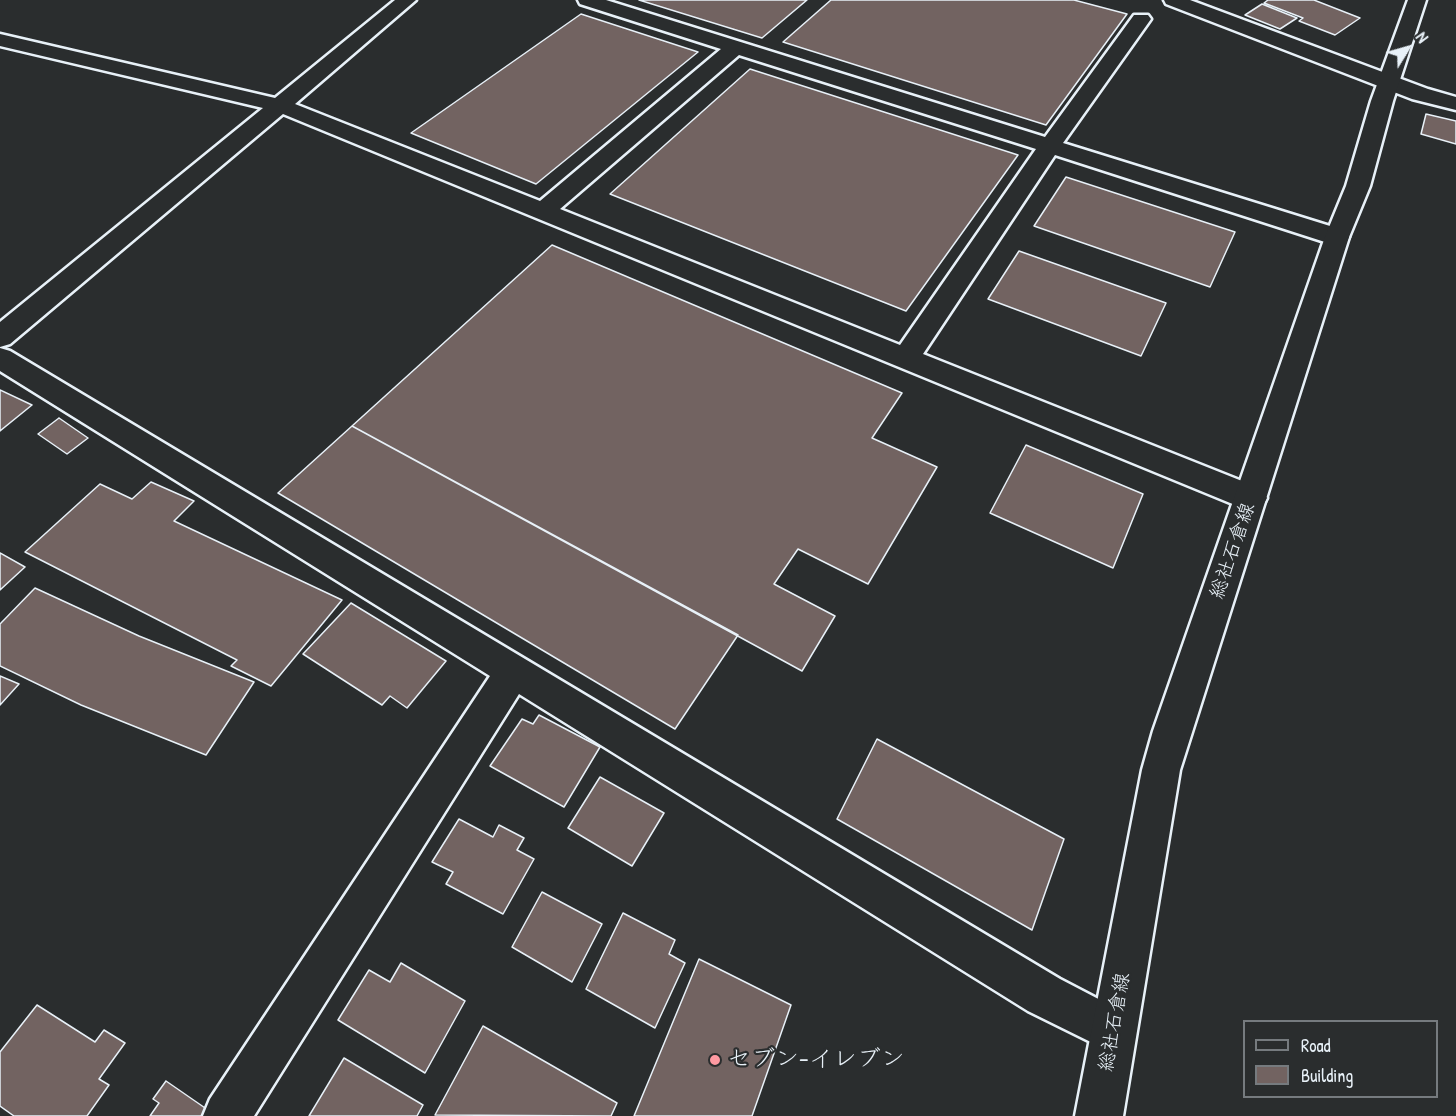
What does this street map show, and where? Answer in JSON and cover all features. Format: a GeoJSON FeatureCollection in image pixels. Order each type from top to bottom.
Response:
{"type":"FeatureCollection","features":[{"type":"Feature","properties":{"kind":"street"},"geometry":{"type":"LineString","coordinates":[[0,338],[407,0]]}},
{"type":"Feature","properties":{"kind":"street"},"geometry":{"type":"LineString","coordinates":[[587,0],[1337,237]]}},
{"type":"Feature","properties":{"kind":"street"},"geometry":{"type":"LineString","coordinates":[[1173,0],[1420,94],[1456,104]]}},
{"type":"Feature","properties":{"kind":"street","name":"総社石倉線"},"geometry":{"type":"LineString","coordinates":[[1099,1116],[1164,760],[1337,237],[1358,186],[1388,82],[1416,0]]}},
{"type":"Feature","properties":{"kind":"street"},"geometry":{"type":"LineString","coordinates":[[906,358],[1050,146],[1141,19]]}},
{"type":"Feature","properties":{"kind":"street"},"geometry":{"type":"LineString","coordinates":[[0,40],[279,105],[1251,498]]}},
{"type":"Feature","properties":{"kind":"street"},"geometry":{"type":"LineString","coordinates":[[543,211],[736,47]]}},
{"type":"Feature","properties":{"kind":"street"},"geometry":{"type":"LineString","coordinates":[[0,358],[1044,995],[1113,1031]]}},
{"type":"Feature","properties":{"kind":"street"},"geometry":{"type":"LineString","coordinates":[[227,1116],[514,671]]}},
{"type":"Feature","properties":{"kind":"building"},"geometry":{"type":"Polygon","coordinates":[[[639,0],[807,0],[762,38],[639,0]]]}},
{"type":"Feature","properties":{"kind":"building"},"geometry":{"type":"Polygon","coordinates":[[[831,0],[1074,0],[1127,14],[1046,125],[783,42],[831,0]]]}},
{"type":"Feature","properties":{"kind":"building"},"geometry":{"type":"Polygon","coordinates":[[[1268,0],[1314,0],[1360,18],[1335,35],[1299,21],[1303,18],[1264,3],[1268,0]]]}},
{"type":"Feature","properties":{"kind":"building"},"geometry":{"type":"Polygon","coordinates":[[[1262,4],[1297,18],[1280,29],[1245,15],[1262,4]]]}},
{"type":"Feature","properties":{"kind":"building"},"geometry":{"type":"Polygon","coordinates":[[[581,14],[698,52],[536,184],[411,133],[581,14]]]}},
{"type":"Feature","properties":{"kind":"building"},"geometry":{"type":"Polygon","coordinates":[[[750,69],[1018,155],[906,311],[610,194],[750,69]]]}},
{"type":"Feature","properties":{"kind":"building"},"geometry":{"type":"Polygon","coordinates":[[[1426,114],[1456,121],[1456,144],[1421,134],[1426,114]]]}},
{"type":"Feature","properties":{"kind":"building"},"geometry":{"type":"Polygon","coordinates":[[[1066,177],[1235,232],[1210,287],[1034,226],[1066,177]]]}},
{"type":"Feature","properties":{"kind":"building"},"geometry":{"type":"Polygon","coordinates":[[[552,245],[902,393],[872,438],[937,467],[868,584],[798,549],[774,584],[835,616],[802,671],[352,426],[552,245]]]}},
{"type":"Feature","properties":{"kind":"building"},"geometry":{"type":"Polygon","coordinates":[[[1019,251],[1166,303],[1141,356],[988,299],[1019,251]]]}},
{"type":"Feature","properties":{"kind":"building"},"geometry":{"type":"Polygon","coordinates":[[[0,390],[32,405],[0,431],[0,390]]]}},
{"type":"Feature","properties":{"kind":"building"},"geometry":{"type":"Polygon","coordinates":[[[59,418],[88,438],[67,454],[38,434],[59,418]]]}},
{"type":"Feature","properties":{"kind":"building"},"geometry":{"type":"Polygon","coordinates":[[[352,426],[738,635],[675,729],[278,493],[352,426]]]}},
{"type":"Feature","properties":{"kind":"building"},"geometry":{"type":"Polygon","coordinates":[[[1026,445],[1143,494],[1113,568],[990,513],[1026,445]]]}},
{"type":"Feature","properties":{"kind":"building"},"geometry":{"type":"Polygon","coordinates":[[[151,482],[194,501],[174,521],[342,600],[271,686],[231,666],[237,660],[25,552],[100,484],[132,499],[151,482]]]}},
{"type":"Feature","properties":{"kind":"building"},"geometry":{"type":"Polygon","coordinates":[[[0,553],[25,567],[0,590],[0,553]]]}},
{"type":"Feature","properties":{"kind":"building"},"geometry":{"type":"Polygon","coordinates":[[[35,588],[139,636],[254,682],[206,755],[81,705],[0,666],[0,624],[35,588]]]}},
{"type":"Feature","properties":{"kind":"building"},"geometry":{"type":"Polygon","coordinates":[[[351,603],[446,661],[407,708],[390,696],[382,705],[303,654],[351,603]]]}},
{"type":"Feature","properties":{"kind":"building"},"geometry":{"type":"Polygon","coordinates":[[[0,676],[19,684],[0,705],[0,676]]]}},
{"type":"Feature","properties":{"kind":"building"},"geometry":{"type":"Polygon","coordinates":[[[539,715],[600,747],[564,807],[490,766],[522,719],[533,724],[539,715]]]}},
{"type":"Feature","properties":{"kind":"building"},"geometry":{"type":"Polygon","coordinates":[[[877,739],[1064,839],[1032,930],[837,819],[877,739]]]}},
{"type":"Feature","properties":{"kind":"building"},"geometry":{"type":"Polygon","coordinates":[[[600,777],[664,813],[632,866],[568,828],[600,777]]]}},
{"type":"Feature","properties":{"kind":"building"},"geometry":{"type":"Polygon","coordinates":[[[459,819],[493,837],[499,825],[524,838],[517,850],[534,859],[503,914],[446,884],[453,872],[432,862],[459,819]]]}},
{"type":"Feature","properties":{"kind":"building"},"geometry":{"type":"Polygon","coordinates":[[[542,892],[602,924],[572,982],[512,947],[542,892]]]}},
{"type":"Feature","properties":{"kind":"building"},"geometry":{"type":"Polygon","coordinates":[[[623,913],[675,940],[669,954],[685,963],[655,1028],[586,989],[623,913]]]}},
{"type":"Feature","properties":{"kind":"building","name":"セブン-イレブン"},"geometry":{"type":"Polygon","coordinates":[[[699,959],[791,1005],[752,1116],[634,1116],[699,959]]]}},
{"type":"Feature","properties":{"kind":"building"},"geometry":{"type":"Polygon","coordinates":[[[401,963],[465,1001],[425,1073],[338,1020],[369,970],[390,982],[401,963]]]}},
{"type":"Feature","properties":{"kind":"building"},"geometry":{"type":"Polygon","coordinates":[[[37,1005],[95,1042],[104,1030],[125,1043],[99,1079],[109,1085],[87,1116],[14,1116],[0,1106],[0,1052],[37,1005]]]}},
{"type":"Feature","properties":{"kind":"building"},"geometry":{"type":"Polygon","coordinates":[[[483,1026],[617,1103],[611,1116],[435,1115],[483,1026]]]}},
{"type":"Feature","properties":{"kind":"building"},"geometry":{"type":"Polygon","coordinates":[[[344,1058],[423,1105],[417,1116],[309,1116],[344,1058]]]}},
{"type":"Feature","properties":{"kind":"building"},"geometry":{"type":"Polygon","coordinates":[[[166,1081],[208,1110],[204,1116],[150,1116],[159,1103],[153,1099],[166,1081]]]}},
{"type":"Feature","properties":{"kind":"place","name":"セブン-イレブン"},"geometry":{"type":"Point","coordinates":[715,1060]}}]}
